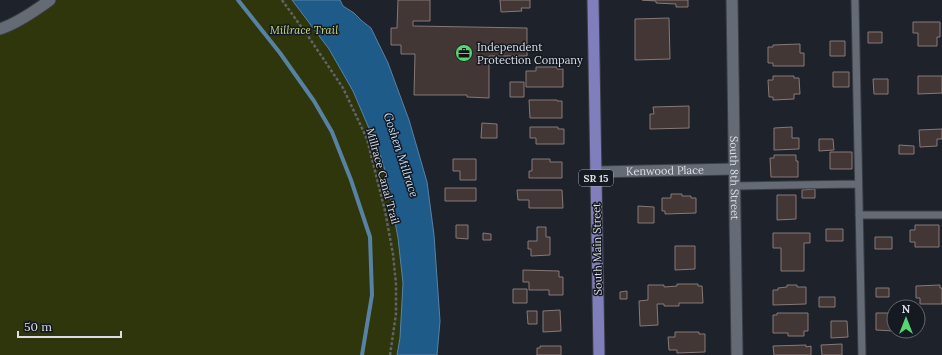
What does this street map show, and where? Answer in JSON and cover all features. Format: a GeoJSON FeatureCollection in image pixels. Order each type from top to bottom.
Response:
{"type":"FeatureCollection","features":[{"type":"Feature","properties":{"kind":"main road","name":"South Main Street"},"geometry":{"type":"LineString","coordinates":[[592,0],[599,355]]}},
{"type":"Feature","properties":{"kind":"street"},"geometry":{"type":"LineString","coordinates":[[0,29],[37,10],[50,0]]}},
{"type":"Feature","properties":{"kind":"street","name":"South 8th Street"},"geometry":{"type":"LineString","coordinates":[[732,0],[737,355]]}},
{"type":"Feature","properties":{"kind":"street","name":"Kenwood Place"},"geometry":{"type":"LineString","coordinates":[[596,172],[734,169]]}},
{"type":"Feature","properties":{"kind":"lane"},"geometry":{"type":"LineString","coordinates":[[855,0],[862,355]]}},
{"type":"Feature","properties":{"kind":"lane"},"geometry":{"type":"LineString","coordinates":[[735,186],[858,184]]}},
{"type":"Feature","properties":{"kind":"lane"},"geometry":{"type":"LineString","coordinates":[[859,215],[942,215]]}},
{"type":"Feature","properties":{"kind":"path","name":"Millrace Canal Trail"},"geometry":{"type":"LineString","coordinates":[[282,0],[343,88],[367,139],[385,212],[393,254],[396,284],[396,314],[390,355]]}},
{"type":"Feature","properties":{"kind":"green space","name":"Millrace Trail"},"geometry":{"type":"Polygon","coordinates":[[[57,0],[319,0],[410,196],[413,355],[0,355],[0,33],[38,13],[57,0]]]}},
{"type":"Feature","properties":{"kind":"water","name":"Goshen Millrace"},"geometry":{"type":"Polygon","coordinates":[[[292,0],[340,0],[343,6],[354,13],[371,28],[388,63],[409,120],[427,182],[434,235],[440,321],[437,355],[397,355],[400,338],[403,283],[398,238],[386,174],[380,154],[353,91],[329,49],[292,0]]]}},
{"type":"Feature","properties":{"kind":"building"},"geometry":{"type":"Polygon","coordinates":[[[398,0],[430,0],[430,21],[413,21],[413,26],[527,28],[527,56],[489,56],[489,98],[467,97],[467,95],[414,95],[415,54],[401,54],[401,45],[391,45],[391,28],[397,28],[398,0]]]}},
{"type":"Feature","properties":{"kind":"building"},"geometry":{"type":"Polygon","coordinates":[[[500,0],[530,0],[530,8],[521,8],[522,11],[501,12],[500,0]]]}},
{"type":"Feature","properties":{"kind":"building"},"geometry":{"type":"Polygon","coordinates":[[[642,0],[688,0],[688,7],[676,7],[676,4],[656,3],[656,1],[642,0]]]}},
{"type":"Feature","properties":{"kind":"building"},"geometry":{"type":"Polygon","coordinates":[[[669,18],[670,59],[635,60],[635,19],[669,18]]]}},
{"type":"Feature","properties":{"kind":"building"},"geometry":{"type":"Polygon","coordinates":[[[913,22],[940,22],[940,37],[937,37],[937,46],[918,46],[918,33],[913,33],[913,22]]]}},
{"type":"Feature","properties":{"kind":"building"},"geometry":{"type":"Polygon","coordinates":[[[868,32],[882,32],[882,43],[868,43],[868,32]]]}},
{"type":"Feature","properties":{"kind":"building"},"geometry":{"type":"Polygon","coordinates":[[[830,41],[845,41],[845,56],[830,56],[830,41]]]}},
{"type":"Feature","properties":{"kind":"building"},"geometry":{"type":"Polygon","coordinates":[[[800,44],[800,53],[804,53],[804,66],[773,66],[773,63],[768,63],[768,47],[773,47],[773,45],[800,44]]]}},
{"type":"Feature","properties":{"kind":"building"},"geometry":{"type":"Polygon","coordinates":[[[536,67],[557,67],[557,69],[563,69],[563,87],[526,87],[526,71],[536,71],[536,67]]]}},
{"type":"Feature","properties":{"kind":"building"},"geometry":{"type":"Polygon","coordinates":[[[833,72],[849,72],[849,87],[833,87],[833,72]]]}},
{"type":"Feature","properties":{"kind":"building"},"geometry":{"type":"Polygon","coordinates":[[[773,76],[794,76],[794,78],[799,78],[800,94],[794,94],[794,99],[773,100],[773,97],[769,97],[768,80],[773,80],[773,76]]]}},
{"type":"Feature","properties":{"kind":"building"},"geometry":{"type":"Polygon","coordinates":[[[918,76],[942,76],[942,93],[918,94],[918,76]]]}},
{"type":"Feature","properties":{"kind":"building"},"geometry":{"type":"Polygon","coordinates":[[[873,79],[888,79],[888,94],[874,94],[873,79]]]}},
{"type":"Feature","properties":{"kind":"building"},"geometry":{"type":"Polygon","coordinates":[[[510,82],[524,82],[524,97],[510,97],[510,82]]]}},
{"type":"Feature","properties":{"kind":"building"},"geometry":{"type":"Polygon","coordinates":[[[529,100],[562,101],[562,118],[530,118],[529,100]]]}},
{"type":"Feature","properties":{"kind":"building"},"geometry":{"type":"Polygon","coordinates":[[[689,106],[689,128],[650,129],[650,114],[654,114],[653,107],[689,106]]]}},
{"type":"Feature","properties":{"kind":"building"},"geometry":{"type":"Polygon","coordinates":[[[482,123],[497,124],[497,138],[481,138],[482,123]]]}},
{"type":"Feature","properties":{"kind":"building"},"geometry":{"type":"Polygon","coordinates":[[[530,127],[558,127],[558,129],[564,129],[564,144],[536,144],[536,138],[530,138],[530,127]]]}},
{"type":"Feature","properties":{"kind":"building"},"geometry":{"type":"Polygon","coordinates":[[[792,127],[792,138],[799,138],[799,149],[774,150],[774,128],[792,127]]]}},
{"type":"Feature","properties":{"kind":"building"},"geometry":{"type":"Polygon","coordinates":[[[942,129],[942,139],[937,139],[937,146],[920,147],[919,130],[942,129]]]}},
{"type":"Feature","properties":{"kind":"building"},"geometry":{"type":"Polygon","coordinates":[[[819,139],[833,139],[834,150],[819,151],[819,139]]]}},
{"type":"Feature","properties":{"kind":"building"},"geometry":{"type":"Polygon","coordinates":[[[899,145],[914,146],[914,154],[899,154],[899,145]]]}},
{"type":"Feature","properties":{"kind":"building"},"geometry":{"type":"Polygon","coordinates":[[[830,152],[852,152],[852,169],[830,169],[830,152]]]}},
{"type":"Feature","properties":{"kind":"building"},"geometry":{"type":"Polygon","coordinates":[[[774,155],[796,155],[796,161],[798,161],[798,177],[771,177],[770,158],[774,158],[774,155]]]}},
{"type":"Feature","properties":{"kind":"building"},"geometry":{"type":"Polygon","coordinates":[[[453,159],[476,159],[476,180],[460,180],[460,171],[453,171],[453,159]]]}},
{"type":"Feature","properties":{"kind":"building"},"geometry":{"type":"Polygon","coordinates":[[[532,159],[550,159],[550,162],[562,162],[562,178],[529,178],[529,171],[532,171],[532,159]]]}},
{"type":"Feature","properties":{"kind":"building"},"geometry":{"type":"Polygon","coordinates":[[[445,188],[476,188],[476,201],[445,201],[445,188]]]}},
{"type":"Feature","properties":{"kind":"building"},"geometry":{"type":"Polygon","coordinates":[[[815,189],[815,198],[802,198],[802,190],[815,189]]]}},
{"type":"Feature","properties":{"kind":"building"},"geometry":{"type":"Polygon","coordinates":[[[517,190],[562,190],[563,208],[529,208],[529,200],[518,200],[517,190]]]}},
{"type":"Feature","properties":{"kind":"building"},"geometry":{"type":"Polygon","coordinates":[[[671,194],[682,194],[682,196],[691,196],[691,198],[696,198],[696,213],[665,214],[665,211],[662,211],[662,198],[671,198],[671,194]]]}},
{"type":"Feature","properties":{"kind":"building"},"geometry":{"type":"Polygon","coordinates":[[[777,195],[796,195],[796,219],[777,220],[777,195]]]}},
{"type":"Feature","properties":{"kind":"building"},"geometry":{"type":"Polygon","coordinates":[[[638,206],[654,207],[654,223],[638,223],[638,206]]]}},
{"type":"Feature","properties":{"kind":"building"},"geometry":{"type":"Polygon","coordinates":[[[456,225],[468,225],[468,239],[456,238],[456,225]]]}},
{"type":"Feature","properties":{"kind":"building"},"geometry":{"type":"Polygon","coordinates":[[[915,225],[939,225],[939,247],[915,247],[915,242],[910,242],[910,230],[915,230],[915,225]]]}},
{"type":"Feature","properties":{"kind":"building"},"geometry":{"type":"Polygon","coordinates":[[[537,227],[546,227],[546,237],[550,237],[550,255],[531,256],[531,249],[528,249],[528,241],[537,241],[537,227]]]}},
{"type":"Feature","properties":{"kind":"building"},"geometry":{"type":"Polygon","coordinates":[[[826,229],[843,229],[843,241],[826,241],[826,229]]]}},
{"type":"Feature","properties":{"kind":"building"},"geometry":{"type":"Polygon","coordinates":[[[483,233],[491,234],[491,240],[483,240],[483,233]]]}},
{"type":"Feature","properties":{"kind":"building"},"geometry":{"type":"Polygon","coordinates":[[[773,233],[810,233],[810,243],[804,243],[804,271],[781,271],[781,248],[773,248],[773,233]]]}},
{"type":"Feature","properties":{"kind":"building"},"geometry":{"type":"Polygon","coordinates":[[[875,237],[892,237],[892,249],[875,249],[875,237]]]}},
{"type":"Feature","properties":{"kind":"building"},"geometry":{"type":"Polygon","coordinates":[[[675,246],[695,246],[695,269],[675,270],[675,246]]]}},
{"type":"Feature","properties":{"kind":"building"},"geometry":{"type":"Polygon","coordinates":[[[523,270],[559,271],[559,277],[563,277],[563,295],[549,295],[549,290],[529,290],[529,282],[523,282],[523,270]]]}},
{"type":"Feature","properties":{"kind":"building"},"geometry":{"type":"Polygon","coordinates":[[[677,284],[698,284],[698,286],[702,286],[703,303],[679,303],[679,306],[664,306],[664,304],[657,304],[658,325],[640,326],[639,301],[648,300],[648,285],[664,285],[664,287],[677,286],[677,284]]]}},
{"type":"Feature","properties":{"kind":"building"},"geometry":{"type":"Polygon","coordinates":[[[787,285],[806,287],[806,304],[773,305],[773,290],[787,287],[787,285]]]}},
{"type":"Feature","properties":{"kind":"building"},"geometry":{"type":"Polygon","coordinates":[[[940,285],[940,288],[942,288],[942,304],[926,304],[926,299],[916,298],[916,286],[940,285]]]}},
{"type":"Feature","properties":{"kind":"building"},"geometry":{"type":"Polygon","coordinates":[[[876,288],[889,288],[889,297],[876,297],[876,288]]]}},
{"type":"Feature","properties":{"kind":"building"},"geometry":{"type":"Polygon","coordinates":[[[513,289],[527,289],[527,303],[513,303],[513,289]]]}},
{"type":"Feature","properties":{"kind":"building"},"geometry":{"type":"Polygon","coordinates":[[[627,291],[627,299],[620,299],[620,292],[627,291]]]}},
{"type":"Feature","properties":{"kind":"building"},"geometry":{"type":"Polygon","coordinates":[[[819,297],[835,297],[835,307],[819,307],[819,297]]]}},
{"type":"Feature","properties":{"kind":"building"},"geometry":{"type":"Polygon","coordinates":[[[560,310],[561,331],[543,332],[543,311],[560,310]]]}},
{"type":"Feature","properties":{"kind":"building"},"geometry":{"type":"Polygon","coordinates":[[[527,311],[537,311],[537,324],[528,324],[527,311]]]}},
{"type":"Feature","properties":{"kind":"building"},"geometry":{"type":"Polygon","coordinates":[[[777,313],[808,313],[808,331],[804,331],[804,336],[788,336],[788,333],[773,333],[773,315],[777,315],[777,313]]]}},
{"type":"Feature","properties":{"kind":"building"},"geometry":{"type":"Polygon","coordinates":[[[876,313],[886,313],[886,331],[876,330],[876,313]]]}},
{"type":"Feature","properties":{"kind":"building"},"geometry":{"type":"Polygon","coordinates":[[[831,321],[847,321],[848,337],[831,338],[831,321]]]}},
{"type":"Feature","properties":{"kind":"building"},"geometry":{"type":"Polygon","coordinates":[[[675,332],[699,332],[699,334],[705,334],[705,352],[677,353],[677,350],[669,350],[668,337],[675,337],[675,332]]]}},
{"type":"Feature","properties":{"kind":"building"},"geometry":{"type":"Polygon","coordinates":[[[842,344],[842,355],[822,355],[821,345],[842,344]]]}},
{"type":"Feature","properties":{"kind":"building"},"geometry":{"type":"Polygon","coordinates":[[[806,345],[806,347],[811,346],[811,355],[774,355],[773,346],[806,345]]]}},
{"type":"Feature","properties":{"kind":"building"},"geometry":{"type":"Polygon","coordinates":[[[540,346],[561,346],[561,355],[537,355],[537,348],[540,348],[540,346]]]}},
{"type":"Feature","properties":{"kind":"waterway"},"geometry":{"type":"LineString","coordinates":[[238,0],[280,53],[314,101],[332,132],[351,180],[370,237],[372,295],[362,355]]}},
{"type":"Feature","properties":{"kind":"place","name":"Independent Protection Company"},"geometry":{"type":"Point","coordinates":[464,53]}}]}
